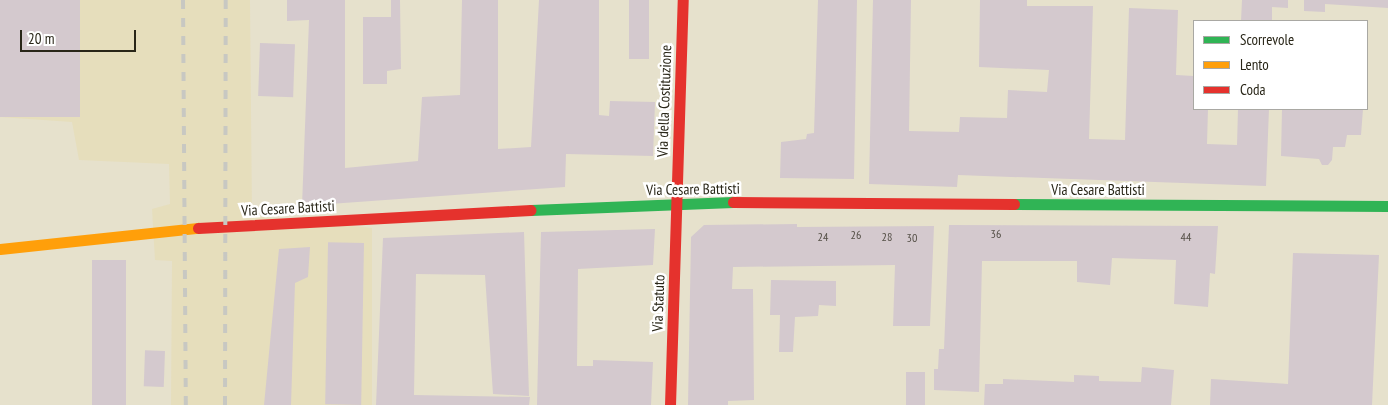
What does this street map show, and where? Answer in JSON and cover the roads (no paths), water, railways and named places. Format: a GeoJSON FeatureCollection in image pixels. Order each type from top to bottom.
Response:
{"type":"FeatureCollection","features":[{"type":"Feature","properties":{"kind":"street","name":"Via della Costituzione"},"geometry":{"type":"LineString","coordinates":[[676,202],[683,0]]}},
{"type":"Feature","properties":{"kind":"street","name":"Via Cesare Battisti"},"geometry":{"type":"LineString","coordinates":[[0,249],[186,229],[676,202],[1388,206]]}},
{"type":"Feature","properties":{"kind":"street","name":"Via Statuto"},"geometry":{"type":"LineString","coordinates":[[670,405],[676,202]]}},
{"type":"Feature","properties":{"kind":"railway"},"geometry":{"type":"LineString","coordinates":[[183,0],[186,405]]}},
{"type":"Feature","properties":{"kind":"railway"},"geometry":{"type":"LineString","coordinates":[[225,405],[226,0]]}}]}
